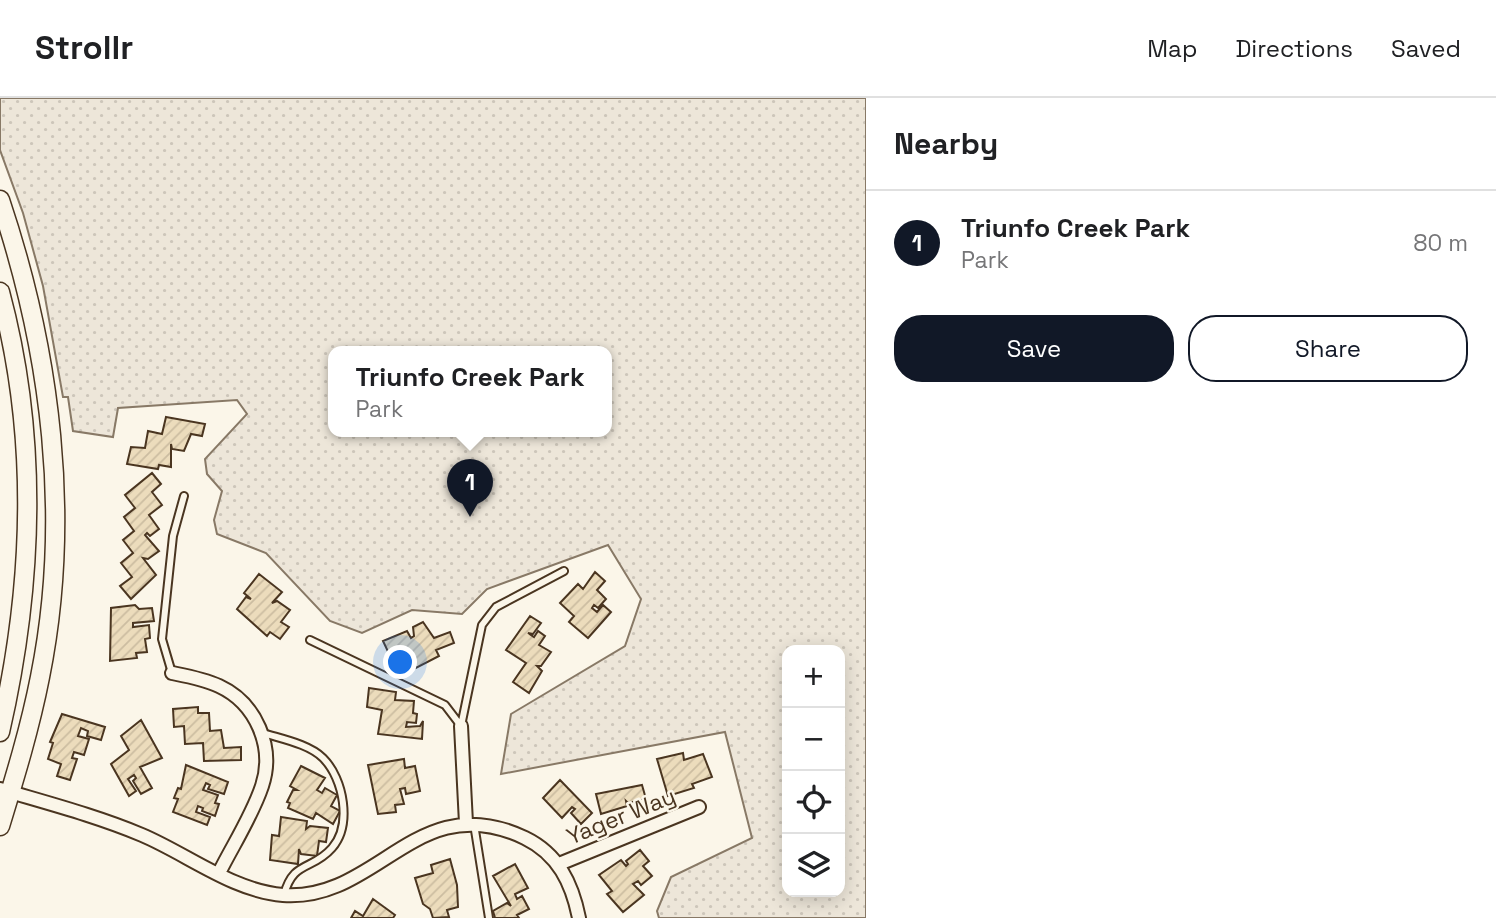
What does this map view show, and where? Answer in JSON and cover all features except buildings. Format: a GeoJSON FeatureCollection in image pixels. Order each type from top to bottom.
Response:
{"type":"FeatureCollection","features":[{"type":"Feature","properties":{"kind":"street"},"geometry":{"type":"LineString","coordinates":[[0,200],[33,312],[46,381],[54,490],[47,631],[40,676],[5,790],[0,826]]}},
{"type":"Feature","properties":{"kind":"street"},"geometry":{"type":"LineString","coordinates":[[0,292],[18,384],[28,493],[24,589],[11,683],[0,732]]}},
{"type":"Feature","properties":{"kind":"street"},"geometry":{"type":"LineString","coordinates":[[172,673],[220,686],[245,705],[263,733],[267,768],[262,787],[219,873]]}},
{"type":"Feature","properties":{"kind":"street"},"geometry":{"type":"LineString","coordinates":[[461,726],[470,822]]}},
{"type":"Feature","properties":{"kind":"street"},"geometry":{"type":"LineString","coordinates":[[5,790],[138,833],[257,890],[284,895],[310,894],[336,886],[411,842],[470,822],[501,827],[524,838],[559,864],[575,896],[579,918]]}},
{"type":"Feature","properties":{"kind":"street","name":"Yager Way"},"geometry":{"type":"LineString","coordinates":[[559,864],[699,807]]}},
{"type":"Feature","properties":{"kind":"lane"},"geometry":{"type":"LineString","coordinates":[[172,673],[162,639],[173,536],[184,496]]}},
{"type":"Feature","properties":{"kind":"lane"},"geometry":{"type":"LineString","coordinates":[[461,726],[482,625],[496,607],[564,571]]}},
{"type":"Feature","properties":{"kind":"lane"},"geometry":{"type":"LineString","coordinates":[[310,640],[445,705],[461,726]]}},
{"type":"Feature","properties":{"kind":"lane"},"geometry":{"type":"LineString","coordinates":[[263,733],[299,745],[324,759],[346,817],[333,846],[324,856],[296,869],[288,877],[284,895]]}},
{"type":"Feature","properties":{"kind":"lane"},"geometry":{"type":"LineString","coordinates":[[470,822],[489,918]]}},
{"type":"Feature","properties":{"kind":"shaded area"},"geometry":{"type":"Polygon","coordinates":[[[0,98],[866,98],[866,918],[659,918],[657,911],[671,877],[752,838],[725,732],[501,774],[511,714],[625,646],[641,599],[608,545],[487,589],[462,614],[412,610],[362,633],[330,621],[266,553],[217,534],[214,520],[222,491],[207,474],[205,459],[247,414],[237,400],[118,408],[113,437],[73,431],[68,397],[63,397],[43,286],[23,213],[0,150],[0,98]]]}},
{"type":"Feature","properties":{"kind":"place","name":"Triunfo Creek Park"},"geometry":{"type":"Point","coordinates":[470,517]}}]}
